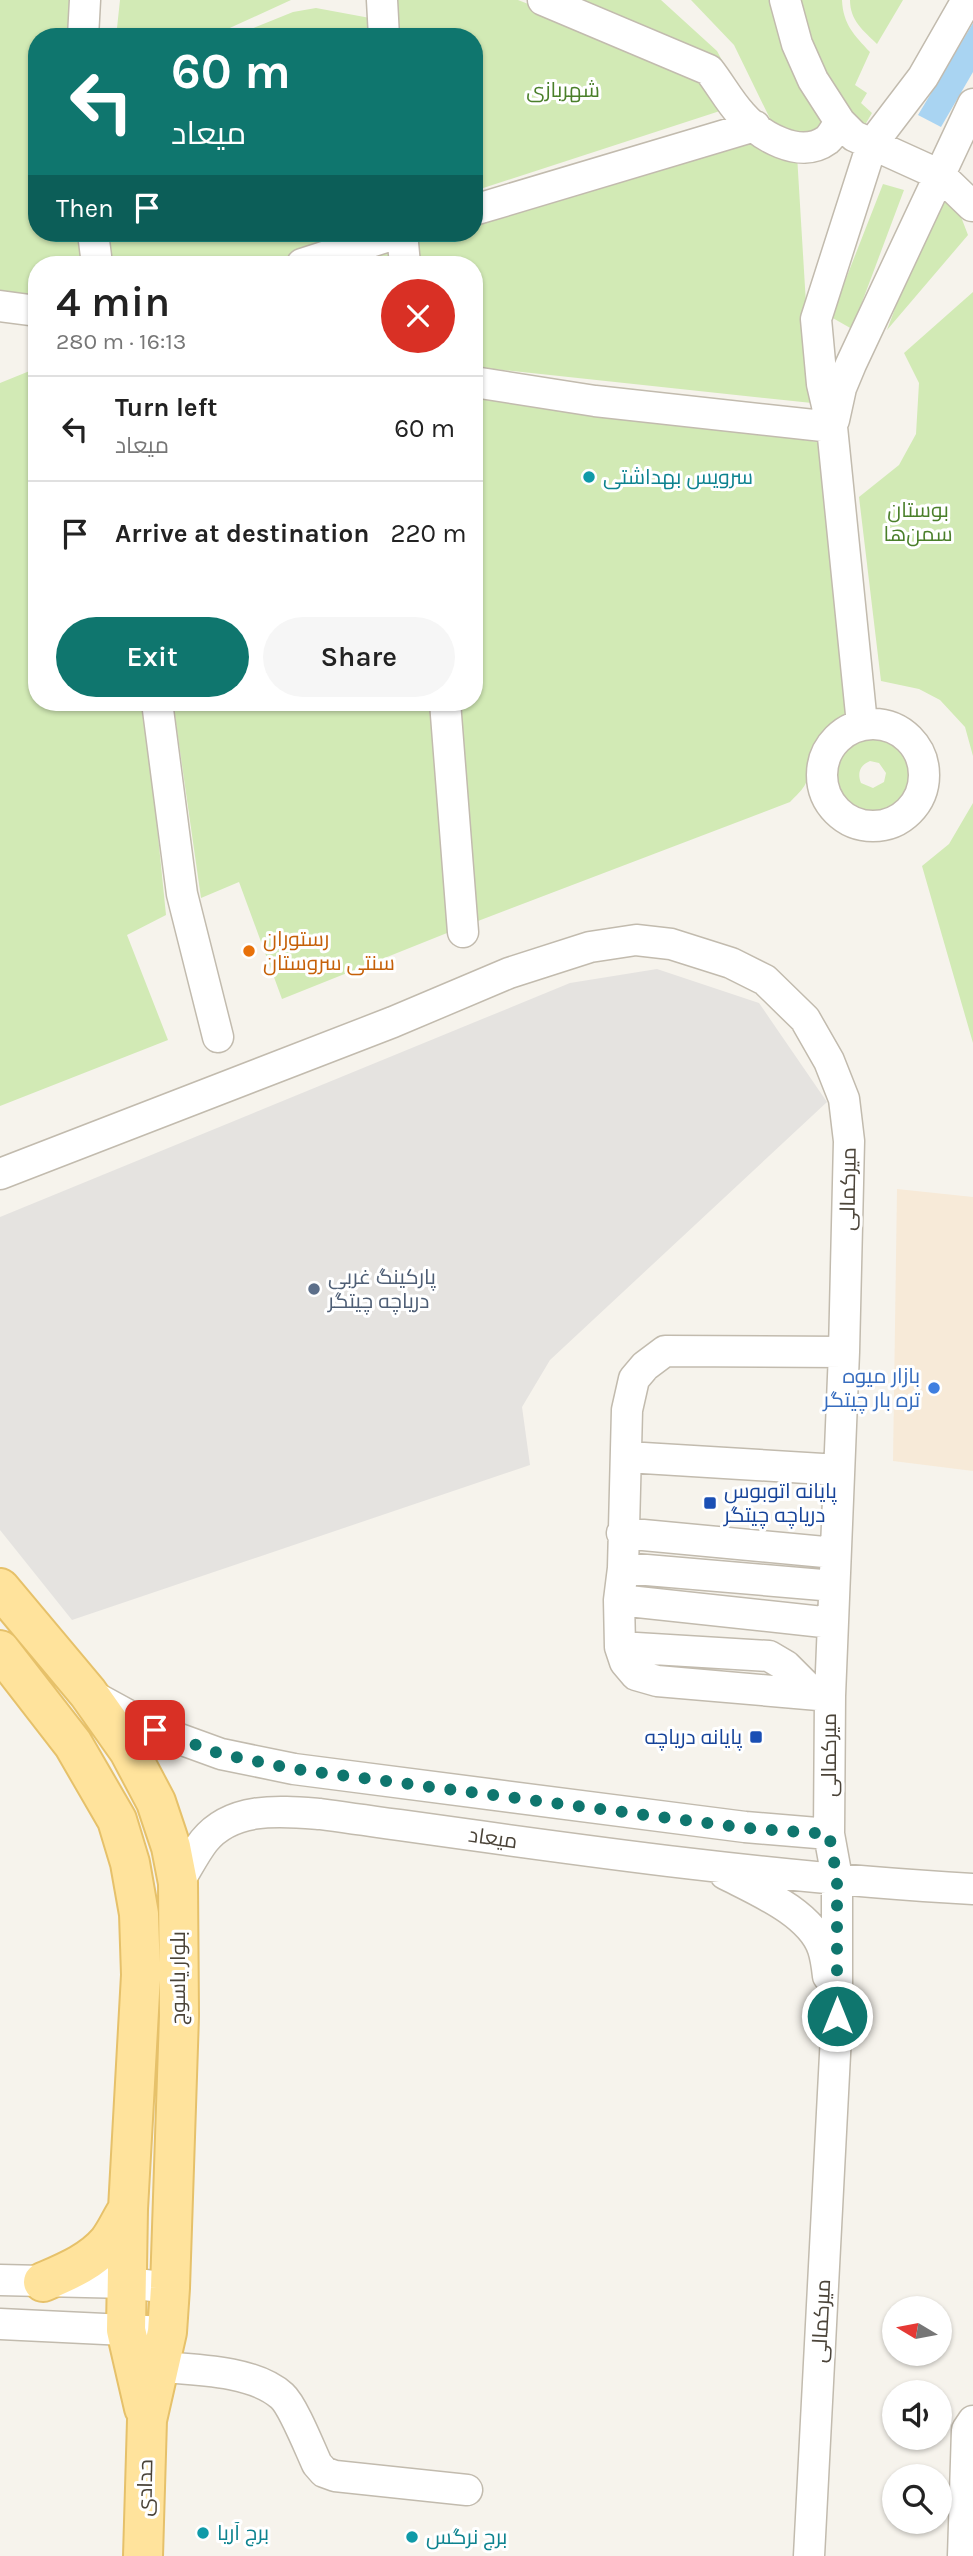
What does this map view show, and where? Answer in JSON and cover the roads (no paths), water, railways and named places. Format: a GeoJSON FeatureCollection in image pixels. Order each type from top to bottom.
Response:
{"type":"FeatureCollection","features":[{"type":"Feature","properties":{"kind":"main road","name":"بلوار یاسوج"},"geometry":{"type":"LineString","coordinates":[[0,1588],[88,1693],[129,1751],[156,1802],[171,1847],[178,1883],[179,2016],[170,2288],[147,2348]]}},
{"type":"Feature","properties":{"kind":"main road","name":"بلوار یاسوج"},"geometry":{"type":"LineString","coordinates":[[0,1650],[73,1744],[117,1820],[130,1863],[139,1914],[141,1975],[128,2209],[128,2283],[147,2348],[147,2420]]}},
{"type":"Feature","properties":{"kind":"main road"},"geometry":{"type":"LineString","coordinates":[[43,2282],[72,2269],[92,2256],[108,2242],[128,2209]]}},
{"type":"Feature","properties":{"kind":"main road","name":"حدادی"},"geometry":{"type":"LineString","coordinates":[[143,2556],[147,2420]]}},
{"type":"Feature","properties":{"kind":"street"},"geometry":{"type":"LineString","coordinates":[[83,28],[85,0]]}},
{"type":"Feature","properties":{"kind":"street"},"geometry":{"type":"LineString","coordinates":[[382,0],[384,28]]}},
{"type":"Feature","properties":{"kind":"street"},"geometry":{"type":"LineString","coordinates":[[543,0],[709,70],[740,114],[774,139],[791,147],[811,147],[827,139],[840,122]]}},
{"type":"Feature","properties":{"kind":"street"},"geometry":{"type":"LineString","coordinates":[[785,0],[797,44],[813,80],[840,122],[854,136],[940,175],[972,206]]}},
{"type":"Feature","properties":{"kind":"street"},"geometry":{"type":"LineString","coordinates":[[862,724],[832,427],[822,384],[816,319],[872,144],[923,77],[967,0]]}},
{"type":"Feature","properties":{"kind":"street"},"geometry":{"type":"LineString","coordinates":[[832,427],[841,388],[851,364],[973,104]]}},
{"type":"Feature","properties":{"kind":"street"},"geometry":{"type":"LineString","coordinates":[[483,207],[755,126]]}},
{"type":"Feature","properties":{"kind":"street"},"geometry":{"type":"LineString","coordinates":[[327,256],[372,242]]}},
{"type":"Feature","properties":{"kind":"street"},"geometry":{"type":"LineString","coordinates":[[0,306],[28,310]]}},
{"type":"Feature","properties":{"kind":"street"},"geometry":{"type":"LineString","coordinates":[[483,383],[594,401],[832,427]]}},
{"type":"Feature","properties":{"kind":"street"},"geometry":{"type":"LineString","coordinates":[[158,711],[182,894],[218,1037]]}},
{"type":"Feature","properties":{"kind":"street"},"geometry":{"type":"LineString","coordinates":[[446,711],[463,932]]}},
{"type":"Feature","properties":{"kind":"street","name":"میرکمالی"},"geometry":{"type":"LineString","coordinates":[[0,1174],[393,1022],[509,973],[590,947],[636,940],[671,944],[731,963],[765,980],[805,1019],[829,1061],[844,1099],[849,1141],[844,1352],[834,1586],[822,1695],[829,1834],[837,1878],[837,2016],[809,2556]]}},
{"type":"Feature","properties":{"kind":"street"},"geometry":{"type":"LineString","coordinates":[[822,1695],[657,1681],[636,1675],[625,1662],[620,1647],[619,1600],[623,1568],[627,1409],[634,1379],[645,1366],[665,1351],[844,1352]]}},
{"type":"Feature","properties":{"kind":"street"},"geometry":{"type":"LineString","coordinates":[[627,1457],[839,1470]]}},
{"type":"Feature","properties":{"kind":"street"},"geometry":{"type":"LineString","coordinates":[[622,1532],[835,1553]]}},
{"type":"Feature","properties":{"kind":"street"},"geometry":{"type":"LineString","coordinates":[[623,1568],[834,1586]]}},
{"type":"Feature","properties":{"kind":"street"},"geometry":{"type":"LineString","coordinates":[[619,1600],[832,1623]]}},
{"type":"Feature","properties":{"kind":"street","name":"میعاد"},"geometry":{"type":"LineString","coordinates":[[88,1693],[155,1730],[221,1754],[294,1769],[745,1828],[829,1834]]}},
{"type":"Feature","properties":{"kind":"street","name":"میعاد"},"geometry":{"type":"LineString","coordinates":[[178,1883],[205,1840],[225,1823],[248,1815],[277,1811],[320,1814],[713,1868],[973,1889]]}},
{"type":"Feature","properties":{"kind":"street"},"geometry":{"type":"LineString","coordinates":[[713,1868],[739,1865],[749,1856],[750,1843],[745,1828]]}},
{"type":"Feature","properties":{"kind":"street"},"geometry":{"type":"LineString","coordinates":[[713,1868],[770,1897],[811,1927],[823,1948],[837,2016]]}},
{"type":"Feature","properties":{"kind":"street"},"geometry":{"type":"LineString","coordinates":[[0,2280],[128,2283],[170,2288]]}},
{"type":"Feature","properties":{"kind":"street"},"geometry":{"type":"LineString","coordinates":[[0,2324],[147,2348],[210,2370],[259,2382],[284,2397],[317,2464],[324,2472],[334,2476],[467,2490]]}},
{"type":"Feature","properties":{"kind":"street"},"geometry":{"type":"LineString","coordinates":[[964,2556],[967,2430],[973,2421]]}},
{"type":"Feature","properties":{"kind":"water"},"geometry":{"type":"Polygon","coordinates":[[[973,23],[973,72],[941,127],[918,115],[973,23]]]}},
{"type":"Feature","properties":{"kind":"place","name":"سرویس بهداشتی"},"geometry":{"type":"Point","coordinates":[589,477]}},
{"type":"Feature","properties":{"kind":"place","name":"رستوران سنتی سروستان"},"geometry":{"type":"Point","coordinates":[249,951]}},
{"type":"Feature","properties":{"kind":"place","name":"پارکینگ غربی دریاچه چیتگر"},"geometry":{"type":"Point","coordinates":[314,1289]}},
{"type":"Feature","properties":{"kind":"place","name":"بازار میوه تره بار چیتگر"},"geometry":{"type":"Point","coordinates":[934,1388]}},
{"type":"Feature","properties":{"kind":"place","name":"پایانه اتوبوس دریاچه چیتگر"},"geometry":{"type":"Point","coordinates":[710,1503]}},
{"type":"Feature","properties":{"kind":"place","name":"پایانه دریاچه"},"geometry":{"type":"Point","coordinates":[756,1737]}},
{"type":"Feature","properties":{"kind":"place","name":"برج آریا"},"geometry":{"type":"Point","coordinates":[203,2533]}},
{"type":"Feature","properties":{"kind":"place","name":"برج نرگس"},"geometry":{"type":"Point","coordinates":[412,2537]}},
{"type":"Feature","properties":{"kind":"park label","name":"شهربازی"},"geometry":{"type":"Point","coordinates":[563,90]}},
{"type":"Feature","properties":{"kind":"park label","name":"بوستان سمن‌ها"},"geometry":{"type":"Point","coordinates":[918,522]}}]}
